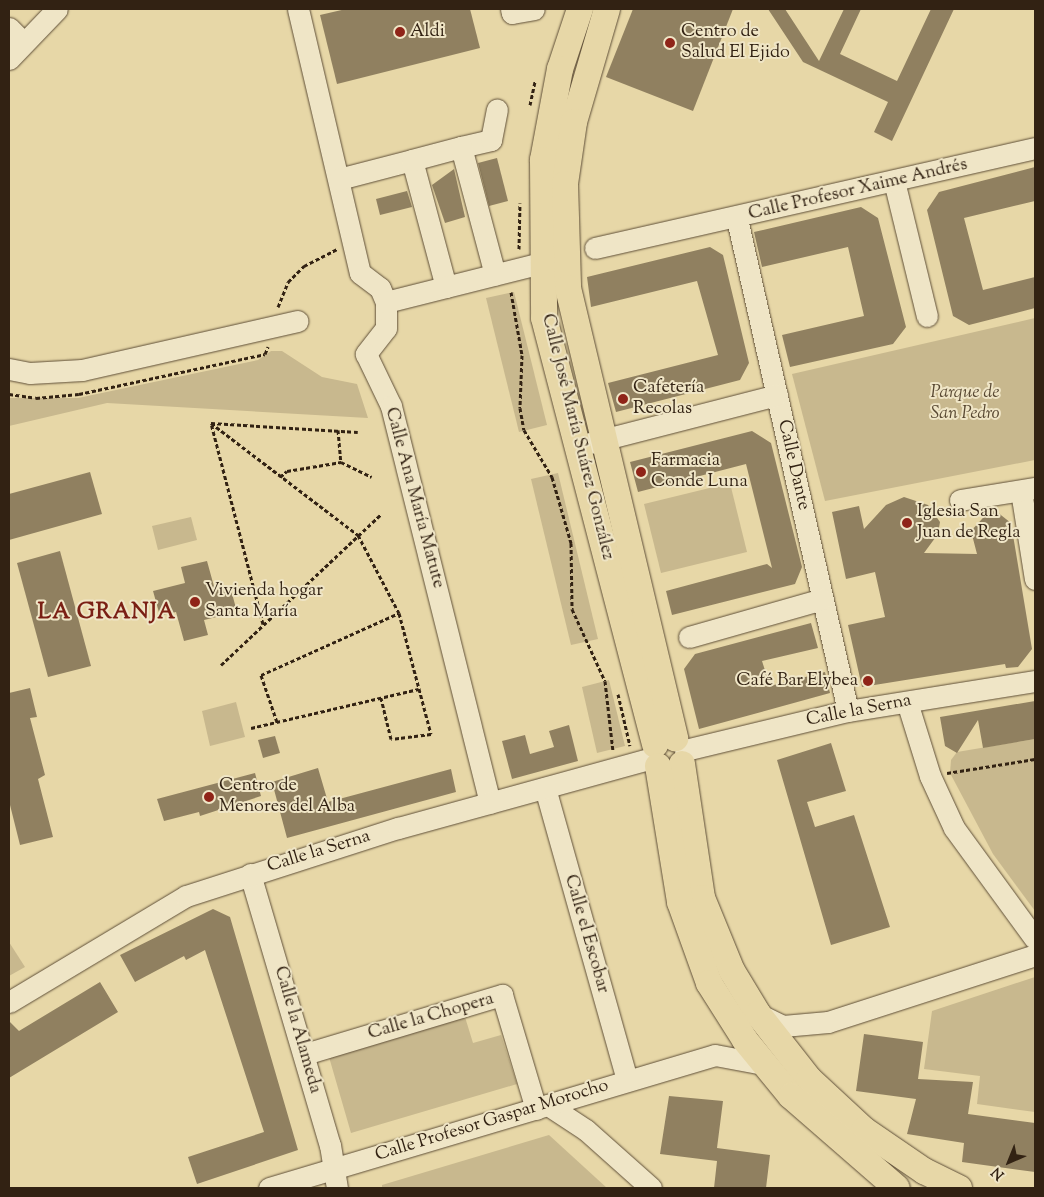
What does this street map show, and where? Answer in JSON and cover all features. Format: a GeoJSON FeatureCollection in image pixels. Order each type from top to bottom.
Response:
{"type":"FeatureCollection","features":[{"type":"Feature","properties":{"kind":"main road","name":"Calle José María Suárez González"},"geometry":{"type":"LineString","coordinates":[[580,9],[560,69],[547,129],[540,192],[544,318],[598,521],[668,754]]}},
{"type":"Feature","properties":{"kind":"main road","name":"Calle José María Suárez González"},"geometry":{"type":"LineString","coordinates":[[607,9],[574,122],[565,184],[568,288],[596,442],[668,754]]}},
{"type":"Feature","properties":{"kind":"main road"},"geometry":{"type":"LineString","coordinates":[[557,368],[576,385],[596,442],[603,497],[598,521]]}},
{"type":"Feature","properties":{"kind":"main road"},"geometry":{"type":"LineString","coordinates":[[668,754],[702,898],[732,971],[758,1014],[809,1079],[864,1130],[924,1171],[959,1188]]}},
{"type":"Feature","properties":{"kind":"main road"},"geometry":{"type":"LineString","coordinates":[[668,754],[680,902],[709,983],[763,1064],[803,1108],[897,1188]]}},
{"type":"Feature","properties":{"kind":"street"},"geometry":{"type":"LineString","coordinates":[[9,59],[56,9]]}},
{"type":"Feature","properties":{"kind":"street"},"geometry":{"type":"LineString","coordinates":[[298,9],[360,273],[380,288],[386,302],[542,263]]}},
{"type":"Feature","properties":{"kind":"street"},"geometry":{"type":"LineString","coordinates":[[511,9],[512,13],[534,9]]}},
{"type":"Feature","properties":{"kind":"street"},"geometry":{"type":"LineString","coordinates":[[9,28],[24,43]]}},
{"type":"Feature","properties":{"kind":"street"},"geometry":{"type":"LineString","coordinates":[[339,180],[491,140],[497,110]]}},
{"type":"Feature","properties":{"kind":"street"},"geometry":{"type":"LineString","coordinates":[[461,147],[495,275]]}},
{"type":"Feature","properties":{"kind":"street","name":"Calle Profesor Xaime Andrés"},"geometry":{"type":"LineString","coordinates":[[595,248],[725,215],[737,219],[1035,148]]}},
{"type":"Feature","properties":{"kind":"street"},"geometry":{"type":"LineString","coordinates":[[412,160],[446,287]]}},
{"type":"Feature","properties":{"kind":"street"},"geometry":{"type":"LineString","coordinates":[[894,181],[927,316]]}},
{"type":"Feature","properties":{"kind":"street","name":"Calle Dante"},"geometry":{"type":"LineString","coordinates":[[737,219],[848,711]]}},
{"type":"Feature","properties":{"kind":"street","name":"Calle Ana María Matute"},"geometry":{"type":"LineString","coordinates":[[386,302],[386,328],[366,354],[392,406],[490,803]]}},
{"type":"Feature","properties":{"kind":"street"},"geometry":{"type":"LineString","coordinates":[[9,369],[30,373],[82,370],[298,320]]}},
{"type":"Feature","properties":{"kind":"street"},"geometry":{"type":"LineString","coordinates":[[596,442],[777,395]]}},
{"type":"Feature","properties":{"kind":"street"},"geometry":{"type":"LineString","coordinates":[[960,500],[1028,490],[1035,579]]}},
{"type":"Feature","properties":{"kind":"street"},"geometry":{"type":"LineString","coordinates":[[689,637],[822,599]]}},
{"type":"Feature","properties":{"kind":"street","name":"Calle la Serna"},"geometry":{"type":"LineString","coordinates":[[9,1002],[186,896],[250,874],[490,803],[668,754],[848,711],[1035,681]]}},
{"type":"Feature","properties":{"kind":"street"},"geometry":{"type":"LineString","coordinates":[[907,702],[930,776],[954,828],[984,875],[1035,939]]}},
{"type":"Feature","properties":{"kind":"street","name":"Calle el Escobar"},"geometry":{"type":"LineString","coordinates":[[545,788],[627,1080]]}},
{"type":"Feature","properties":{"kind":"street","name":"Calle la Alameda"},"geometry":{"type":"LineString","coordinates":[[250,874],[305,1054],[335,1179]]}},
{"type":"Feature","properties":{"kind":"street"},"geometry":{"type":"LineString","coordinates":[[758,1014],[783,1026],[828,1022],[1035,955]]}},
{"type":"Feature","properties":{"kind":"street","name":"Calle la Chopera"},"geometry":{"type":"LineString","coordinates":[[305,1054],[502,996],[542,1107]]}},
{"type":"Feature","properties":{"kind":"street"},"geometry":{"type":"LineString","coordinates":[[715,1055],[727,1038],[730,1017]]}},
{"type":"Feature","properties":{"kind":"street","name":"Calle Profesor Gaspar Morocho"},"geometry":{"type":"LineString","coordinates":[[269,1188],[335,1179],[542,1107],[715,1055],[763,1064]]}},
{"type":"Feature","properties":{"kind":"street"},"geometry":{"type":"LineString","coordinates":[[586,1130],[589,1104],[599,1090]]}},
{"type":"Feature","properties":{"kind":"street"},"geometry":{"type":"LineString","coordinates":[[542,1107],[586,1130],[651,1188]]}},
{"type":"Feature","properties":{"kind":"path"},"geometry":{"type":"LineString","coordinates":[[511,292],[522,355],[520,408],[524,430],[552,477],[572,543],[572,609],[605,681],[614,754]]}},
{"type":"Feature","properties":{"kind":"path"},"geometry":{"type":"LineString","coordinates":[[211,423],[358,432]]}},
{"type":"Feature","properties":{"kind":"path"},"geometry":{"type":"LineString","coordinates":[[211,423],[358,536],[399,613],[431,734],[391,739],[380,698]]}},
{"type":"Feature","properties":{"kind":"path"},"geometry":{"type":"LineString","coordinates":[[211,423],[263,624]]}},
{"type":"Feature","properties":{"kind":"path"},"geometry":{"type":"LineString","coordinates":[[338,430],[341,462]]}},
{"type":"Feature","properties":{"kind":"path"},"geometry":{"type":"LineString","coordinates":[[280,476],[287,471],[341,462],[372,477]]}},
{"type":"Feature","properties":{"kind":"path"},"geometry":{"type":"LineString","coordinates":[[221,665],[380,515]]}},
{"type":"Feature","properties":{"kind":"path"},"geometry":{"type":"LineString","coordinates":[[277,722],[261,675],[399,613]]}},
{"type":"Feature","properties":{"kind":"path"},"geometry":{"type":"LineString","coordinates":[[251,728],[419,688]]}},
{"type":"Feature","properties":{"kind":"path"},"geometry":{"type":"LineString","coordinates":[[624,720],[631,745],[626,752]]}},
{"type":"Feature","properties":{"kind":"path"},"geometry":{"type":"LineString","coordinates":[[944,774],[1035,759]]}},
{"type":"Feature","properties":{"kind":"green space"},"geometry":{"type":"Polygon","coordinates":[[[514,292],[547,425],[519,432],[486,298],[514,292]]]}},
{"type":"Feature","properties":{"kind":"green space","name":"Parque de San Pedro"},"geometry":{"type":"Polygon","coordinates":[[[1035,318],[1035,460],[825,501],[792,374],[1035,318]]]}},
{"type":"Feature","properties":{"kind":"green space"},"geometry":{"type":"Polygon","coordinates":[[[271,351],[282,351],[322,377],[357,384],[368,418],[107,403],[9,426],[9,398],[78,398],[258,360],[271,351]]]}},
{"type":"Feature","properties":{"kind":"green space"},"geometry":{"type":"Polygon","coordinates":[[[558,473],[598,639],[571,645],[531,479],[558,473]]]}},
{"type":"Feature","properties":{"kind":"green space"},"geometry":{"type":"Polygon","coordinates":[[[730,483],[747,552],[661,573],[644,504],[730,483]]]}},
{"type":"Feature","properties":{"kind":"green space"},"geometry":{"type":"Polygon","coordinates":[[[191,517],[197,540],[158,550],[152,526],[191,517]]]}},
{"type":"Feature","properties":{"kind":"green space"},"geometry":{"type":"Polygon","coordinates":[[[609,680],[625,746],[597,753],[582,687],[609,680]]]}},
{"type":"Feature","properties":{"kind":"green space"},"geometry":{"type":"Polygon","coordinates":[[[236,702],[245,737],[210,746],[202,711],[236,702]]]}},
{"type":"Feature","properties":{"kind":"green space"},"geometry":{"type":"Polygon","coordinates":[[[1035,739],[1035,911],[993,854],[950,773],[951,760],[957,752],[1035,739]]]}},
{"type":"Feature","properties":{"kind":"green space"},"geometry":{"type":"Polygon","coordinates":[[[9,942],[25,967],[9,976],[9,942]]]}},
{"type":"Feature","properties":{"kind":"green space"},"geometry":{"type":"Polygon","coordinates":[[[1035,977],[1035,1112],[977,1104],[980,1076],[924,1069],[932,1011],[1035,977]]]}},
{"type":"Feature","properties":{"kind":"green space"},"geometry":{"type":"Polygon","coordinates":[[[465,1017],[473,1043],[501,1035],[517,1084],[351,1133],[329,1057],[465,1017]]]}},
{"type":"Feature","properties":{"kind":"green space"},"geometry":{"type":"Polygon","coordinates":[[[549,1135],[607,1188],[382,1188],[382,1185],[549,1135]]]}},
{"type":"Feature","properties":{"kind":"building","name":"Aldi"},"geometry":{"type":"Polygon","coordinates":[[[346,9],[470,9],[480,48],[337,84],[320,15],[346,9]]]}},
{"type":"Feature","properties":{"kind":"building","name":"Centro de Salud El Ejido"},"geometry":{"type":"Polygon","coordinates":[[[633,9],[733,9],[693,111],[606,77],[633,9]]]}},
{"type":"Feature","properties":{"kind":"building"},"geometry":{"type":"Polygon","coordinates":[[[768,9],[785,9],[819,61],[844,9],[861,9],[840,54],[897,81],[931,9],[954,9],[892,141],[874,132],[888,102],[803,62],[768,9]]]}},
{"type":"Feature","properties":{"kind":"building"},"geometry":{"type":"Polygon","coordinates":[[[497,158],[508,201],[489,206],[478,163],[497,158]]]}},
{"type":"Feature","properties":{"kind":"building"},"geometry":{"type":"Polygon","coordinates":[[[1035,167],[1035,201],[964,218],[983,290],[1035,277],[1035,308],[969,325],[953,316],[927,210],[939,192],[1035,167]]]}},
{"type":"Feature","properties":{"kind":"building"},"geometry":{"type":"Polygon","coordinates":[[[454,169],[465,217],[445,223],[432,185],[454,169]]]}},
{"type":"Feature","properties":{"kind":"building"},"geometry":{"type":"Polygon","coordinates":[[[407,191],[412,207],[380,215],[376,199],[407,191]]]}},
{"type":"Feature","properties":{"kind":"building"},"geometry":{"type":"Polygon","coordinates":[[[861,207],[878,218],[906,327],[893,344],[790,367],[782,335],[864,316],[848,247],[762,267],[754,232],[861,207]]]}},
{"type":"Feature","properties":{"kind":"building"},"geometry":{"type":"Polygon","coordinates":[[[710,247],[723,255],[749,363],[740,380],[616,412],[608,383],[718,355],[697,281],[591,307],[587,277],[710,247]]]}},
{"type":"Feature","properties":{"kind":"building"},"geometry":{"type":"Polygon","coordinates":[[[752,431],[771,443],[802,567],[795,584],[672,615],[666,591],[767,564],[772,568],[746,464],[638,492],[630,462],[752,431]]]}},
{"type":"Feature","properties":{"kind":"building"},"geometry":{"type":"Polygon","coordinates":[[[90,472],[102,514],[9,540],[9,494],[90,472]]]}},
{"type":"Feature","properties":{"kind":"building"},"geometry":{"type":"Polygon","coordinates":[[[904,497],[928,505],[940,522],[938,534],[924,553],[977,554],[971,531],[992,508],[1011,523],[1032,649],[1018,667],[1006,668],[1005,664],[862,687],[848,625],[885,617],[875,572],[846,579],[832,512],[859,506],[864,529],[886,505],[904,497]]]}},
{"type":"Feature","properties":{"kind":"building"},"geometry":{"type":"Polygon","coordinates":[[[60,551],[91,666],[48,677],[17,563],[60,551]]]}},
{"type":"Feature","properties":{"kind":"building","name":"Vivienda hogar Santa María"},"geometry":{"type":"Polygon","coordinates":[[[207,561],[215,590],[230,586],[237,612],[204,620],[208,635],[184,641],[176,612],[160,616],[153,591],[185,583],[181,567],[207,561]]]}},
{"type":"Feature","properties":{"kind":"building"},"geometry":{"type":"Polygon","coordinates":[[[811,623],[818,648],[762,661],[770,686],[825,672],[830,693],[699,729],[684,669],[695,654],[811,623]]]}},
{"type":"Feature","properties":{"kind":"building"},"geometry":{"type":"Polygon","coordinates":[[[30,688],[37,717],[30,718],[45,775],[38,779],[53,837],[20,845],[9,801],[9,693],[30,688]]]}},
{"type":"Feature","properties":{"kind":"building"},"geometry":{"type":"Polygon","coordinates":[[[1035,701],[1035,739],[983,748],[978,720],[957,753],[945,746],[940,717],[1035,701]]]}},
{"type":"Feature","properties":{"kind":"building"},"geometry":{"type":"Polygon","coordinates":[[[569,725],[578,761],[512,779],[502,741],[525,735],[530,754],[554,747],[549,731],[569,725]]]}},
{"type":"Feature","properties":{"kind":"building"},"geometry":{"type":"Polygon","coordinates":[[[275,736],[280,753],[263,758],[258,740],[275,736]]]}},
{"type":"Feature","properties":{"kind":"building"},"geometry":{"type":"Polygon","coordinates":[[[831,743],[846,791],[807,802],[815,827],[854,815],[890,927],[831,945],[777,760],[831,743]]]}},
{"type":"Feature","properties":{"kind":"building"},"geometry":{"type":"Polygon","coordinates":[[[318,768],[328,802],[451,769],[456,792],[287,838],[272,782],[318,768]]]}},
{"type":"Feature","properties":{"kind":"building","name":"Centro de Menores del Alba"},"geometry":{"type":"Polygon","coordinates":[[[255,773],[261,796],[200,816],[199,812],[164,821],[157,799],[255,773]]]}},
{"type":"Feature","properties":{"kind":"building"},"geometry":{"type":"Polygon","coordinates":[[[213,909],[230,917],[298,1150],[197,1184],[188,1157],[264,1132],[205,950],[186,960],[184,956],[135,982],[120,955],[213,909]]]}},
{"type":"Feature","properties":{"kind":"building"},"geometry":{"type":"Polygon","coordinates":[[[100,982],[118,1012],[9,1078],[9,1021],[19,1031],[100,982]]]}},
{"type":"Feature","properties":{"kind":"building"},"geometry":{"type":"Polygon","coordinates":[[[864,1034],[923,1042],[918,1079],[973,1082],[968,1114],[1035,1123],[1035,1172],[962,1162],[964,1143],[907,1134],[916,1099],[856,1091],[864,1034]]]}},
{"type":"Feature","properties":{"kind":"building"},"geometry":{"type":"Polygon","coordinates":[[[669,1096],[723,1101],[717,1148],[770,1155],[766,1188],[714,1188],[717,1161],[660,1154],[669,1096]]]}},
{"type":"Feature","properties":{"kind":"place","name":"Aldi"},"geometry":{"type":"Point","coordinates":[400,32]}},
{"type":"Feature","properties":{"kind":"place","name":"Centro de Salud El Ejido"},"geometry":{"type":"Point","coordinates":[670,43]}},
{"type":"Feature","properties":{"kind":"place","name":"Cafetería Recolas"},"geometry":{"type":"Point","coordinates":[623,399]}},
{"type":"Feature","properties":{"kind":"place","name":"Farmacia Conde Luna"},"geometry":{"type":"Point","coordinates":[641,472]}},
{"type":"Feature","properties":{"kind":"place","name":"Iglesia San Juan de Regla"},"geometry":{"type":"Point","coordinates":[907,523]}},
{"type":"Feature","properties":{"kind":"place","name":"Vivienda hogar Santa María"},"geometry":{"type":"Point","coordinates":[195,602]}},
{"type":"Feature","properties":{"kind":"place","name":"Café Bar Elybea"},"geometry":{"type":"Point","coordinates":[868,681]}},
{"type":"Feature","properties":{"kind":"place","name":"Centro de Menores del Alba"},"geometry":{"type":"Point","coordinates":[209,797]}},
{"type":"Feature","properties":{"kind":"district","name":"LA GRANJA"},"geometry":{"type":"Point","coordinates":[107,614]}}]}
